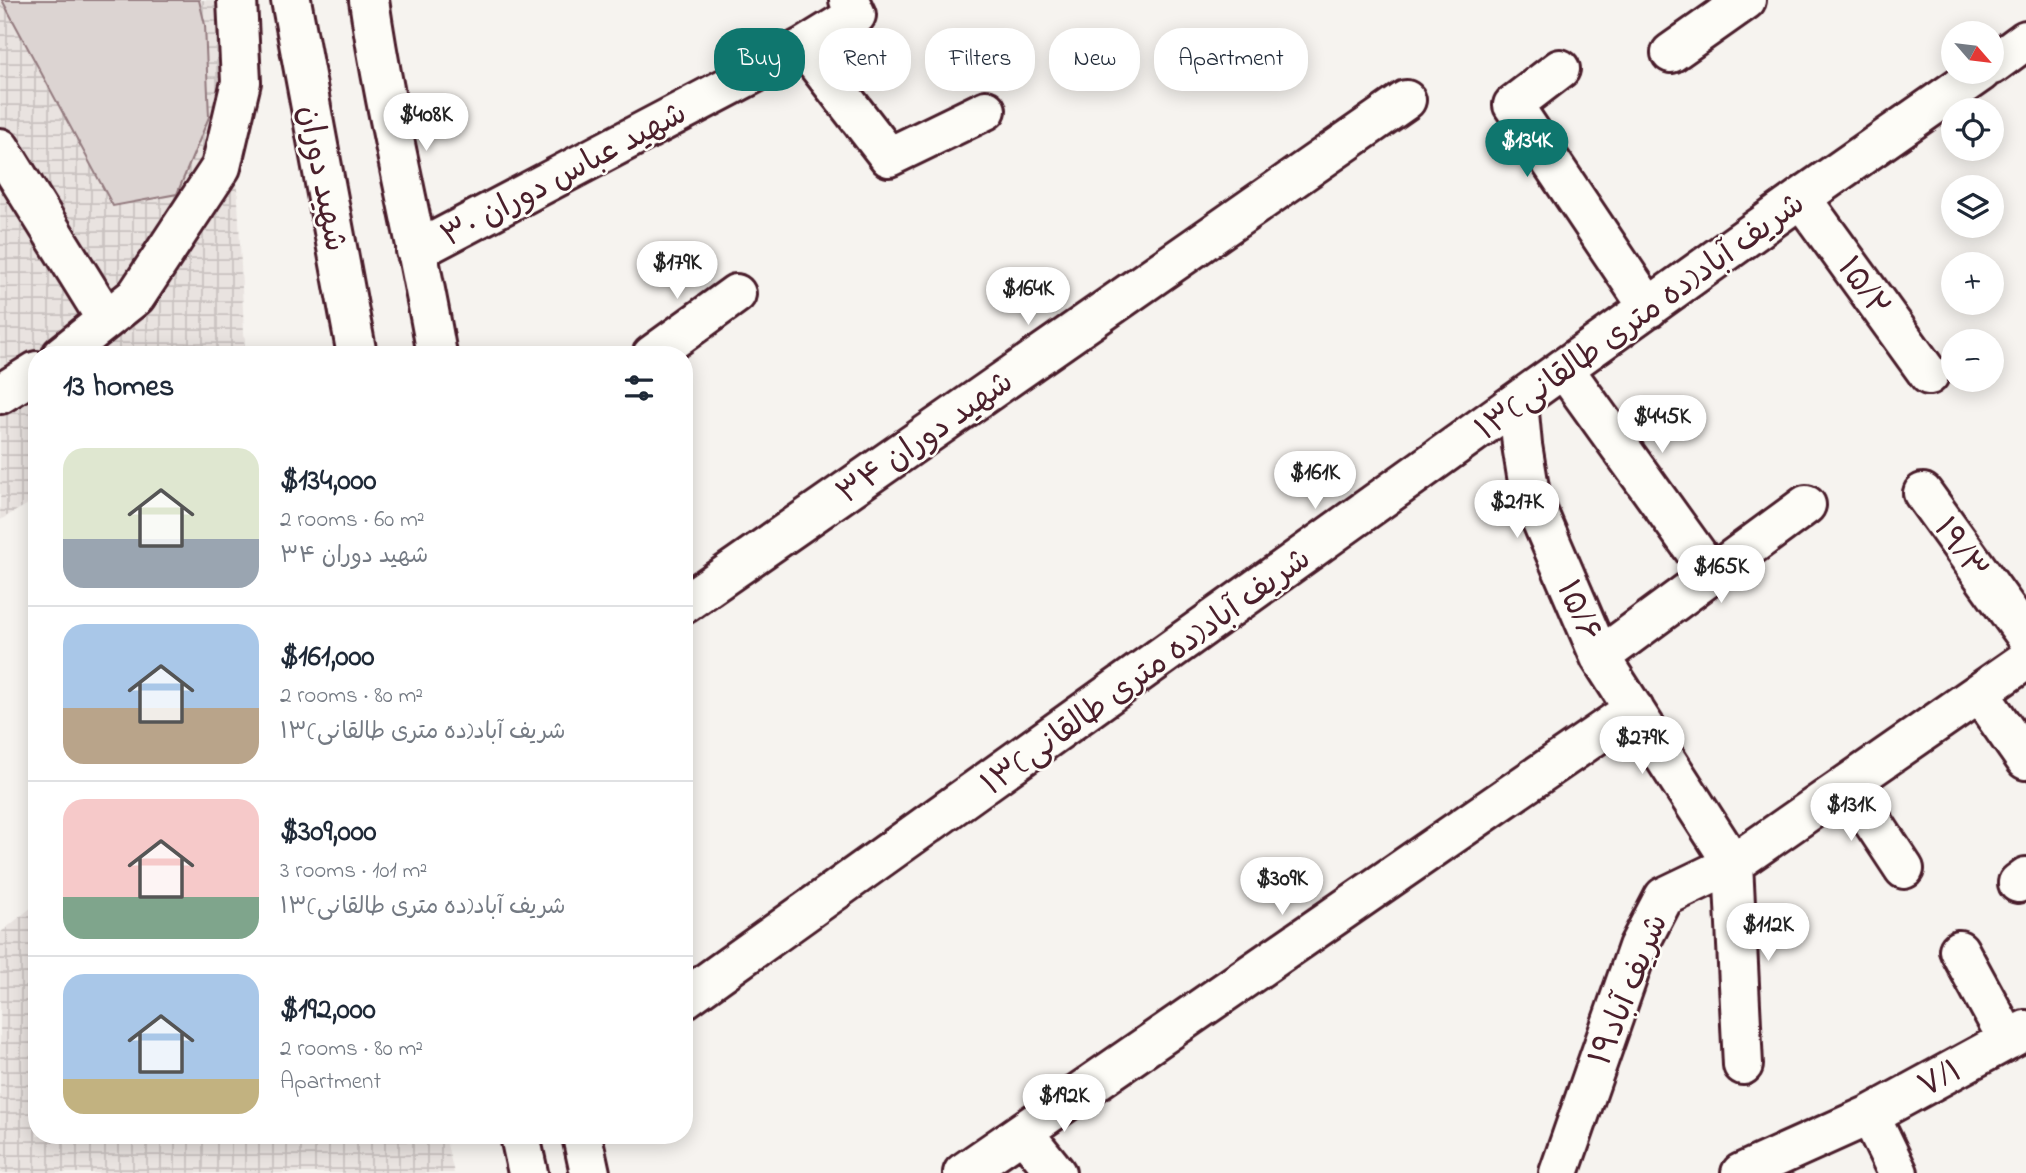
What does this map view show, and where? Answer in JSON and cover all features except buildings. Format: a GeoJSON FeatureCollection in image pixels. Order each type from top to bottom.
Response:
{"type":"FeatureCollection","features":[{"type":"Feature","properties":{"kind":"street"},"geometry":{"type":"LineString","coordinates":[[73,346],[136,296],[221,167],[241,82],[237,0]]}},
{"type":"Feature","properties":{"kind":"street","name":"شهید دوران"},"geometry":{"type":"LineString","coordinates":[[291,0],[355,346]]}},
{"type":"Feature","properties":{"kind":"street"},"geometry":{"type":"LineString","coordinates":[[369,0],[397,161],[435,346]]}},
{"type":"Feature","properties":{"kind":"street"},"geometry":{"type":"LineString","coordinates":[[1671,53],[1746,0]]}},
{"type":"Feature","properties":{"kind":"street","name":"شهید عباس دوران ۳۰"},"geometry":{"type":"LineString","coordinates":[[805,46],[853,7]]}},
{"type":"Feature","properties":{"kind":"street"},"geometry":{"type":"LineString","coordinates":[[2004,56],[2026,40]]}},
{"type":"Feature","properties":{"kind":"street"},"geometry":{"type":"LineString","coordinates":[[805,48],[889,157],[986,110]]}},
{"type":"Feature","properties":{"kind":"street"},"geometry":{"type":"LineString","coordinates":[[1560,69],[1513,104],[1649,308]]}},
{"type":"Feature","properties":{"kind":"street","name":"۱۳شریف آباد(ده متری طالقانی)"},"geometry":{"type":"LineString","coordinates":[[693,993],[1964,84]]}},
{"type":"Feature","properties":{"kind":"street","name":"شهید عباس دوران ۳۰"},"geometry":{"type":"LineString","coordinates":[[416,251],[720,91]]}},
{"type":"Feature","properties":{"kind":"street","name":"شهید دوران ۳۴"},"geometry":{"type":"LineString","coordinates":[[693,598],[1406,100]]}},
{"type":"Feature","properties":{"kind":"street"},"geometry":{"type":"LineString","coordinates":[[0,148],[106,319]]}},
{"type":"Feature","properties":{"kind":"street","name":"۱۵/۲"},"geometry":{"type":"LineString","coordinates":[[1801,198],[1929,375]]}},
{"type":"Feature","properties":{"kind":"street"},"geometry":{"type":"LineString","coordinates":[[664,346],[736,294]]}},
{"type":"Feature","properties":{"kind":"street"},"geometry":{"type":"LineString","coordinates":[[1564,369],[1712,575]]}},
{"type":"Feature","properties":{"kind":"street"},"geometry":{"type":"LineString","coordinates":[[0,394],[28,377]]}},
{"type":"Feature","properties":{"kind":"street","name":"۱۵/۶"},"geometry":{"type":"LineString","coordinates":[[1518,402],[1530,494],[1600,657],[1734,864]]}},
{"type":"Feature","properties":{"kind":"street","name":"۱۹/۳"},"geometry":{"type":"LineString","coordinates":[[1923,493],[2026,636]]}},
{"type":"Feature","properties":{"kind":"street"},"geometry":{"type":"LineString","coordinates":[[1600,657],[1806,505]]}},
{"type":"Feature","properties":{"kind":"street","name":"شریف آباد۱۹"},"geometry":{"type":"LineString","coordinates":[[1559,1173],[1638,947],[1664,897],[1734,864],[2026,660]]}},
{"type":"Feature","properties":{"kind":"street"},"geometry":{"type":"LineString","coordinates":[[1979,693],[2026,760]]}},
{"type":"Feature","properties":{"kind":"street"},"geometry":{"type":"LineString","coordinates":[[963,1173],[1634,709]]}},
{"type":"Feature","properties":{"kind":"street"},"geometry":{"type":"LineString","coordinates":[[1848,784],[1904,869]]}},
{"type":"Feature","properties":{"kind":"street"},"geometry":{"type":"LineString","coordinates":[[1734,864],[1743,1065]]}},
{"type":"Feature","properties":{"kind":"street"},"geometry":{"type":"LineString","coordinates":[[1959,950],[2017,1035]]}},
{"type":"Feature","properties":{"kind":"street","name":"۷/۱"},"geometry":{"type":"LineString","coordinates":[[1741,1173],[1870,1115],[2017,1035]]}},
{"type":"Feature","properties":{"kind":"street"},"geometry":{"type":"LineString","coordinates":[[1870,1115],[1898,1173]]}},
{"type":"Feature","properties":{"kind":"street"},"geometry":{"type":"LineString","coordinates":[[1024,1133],[1056,1173]]}},
{"type":"Feature","properties":{"kind":"street"},"geometry":{"type":"LineString","coordinates":[[522,1144],[528,1173]]}},
{"type":"Feature","properties":{"kind":"street"},"geometry":{"type":"LineString","coordinates":[[584,1144],[590,1173]]}},
{"type":"Feature","properties":{"kind":"shaded area"},"geometry":{"type":"Polygon","coordinates":[[[0,0],[229,0],[245,346],[28,346],[28,504],[0,520],[0,0]]]}},
{"type":"Feature","properties":{"kind":"shaded area"},"geometry":{"type":"Polygon","coordinates":[[[2,0],[199,0],[205,25],[209,117],[177,194],[113,206],[2,0]]]}},
{"type":"Feature","properties":{"kind":"shaded area"},"geometry":{"type":"Polygon","coordinates":[[[28,910],[28,1144],[447,1144],[454,1173],[0,1173],[0,933],[28,910]]]}}]}
